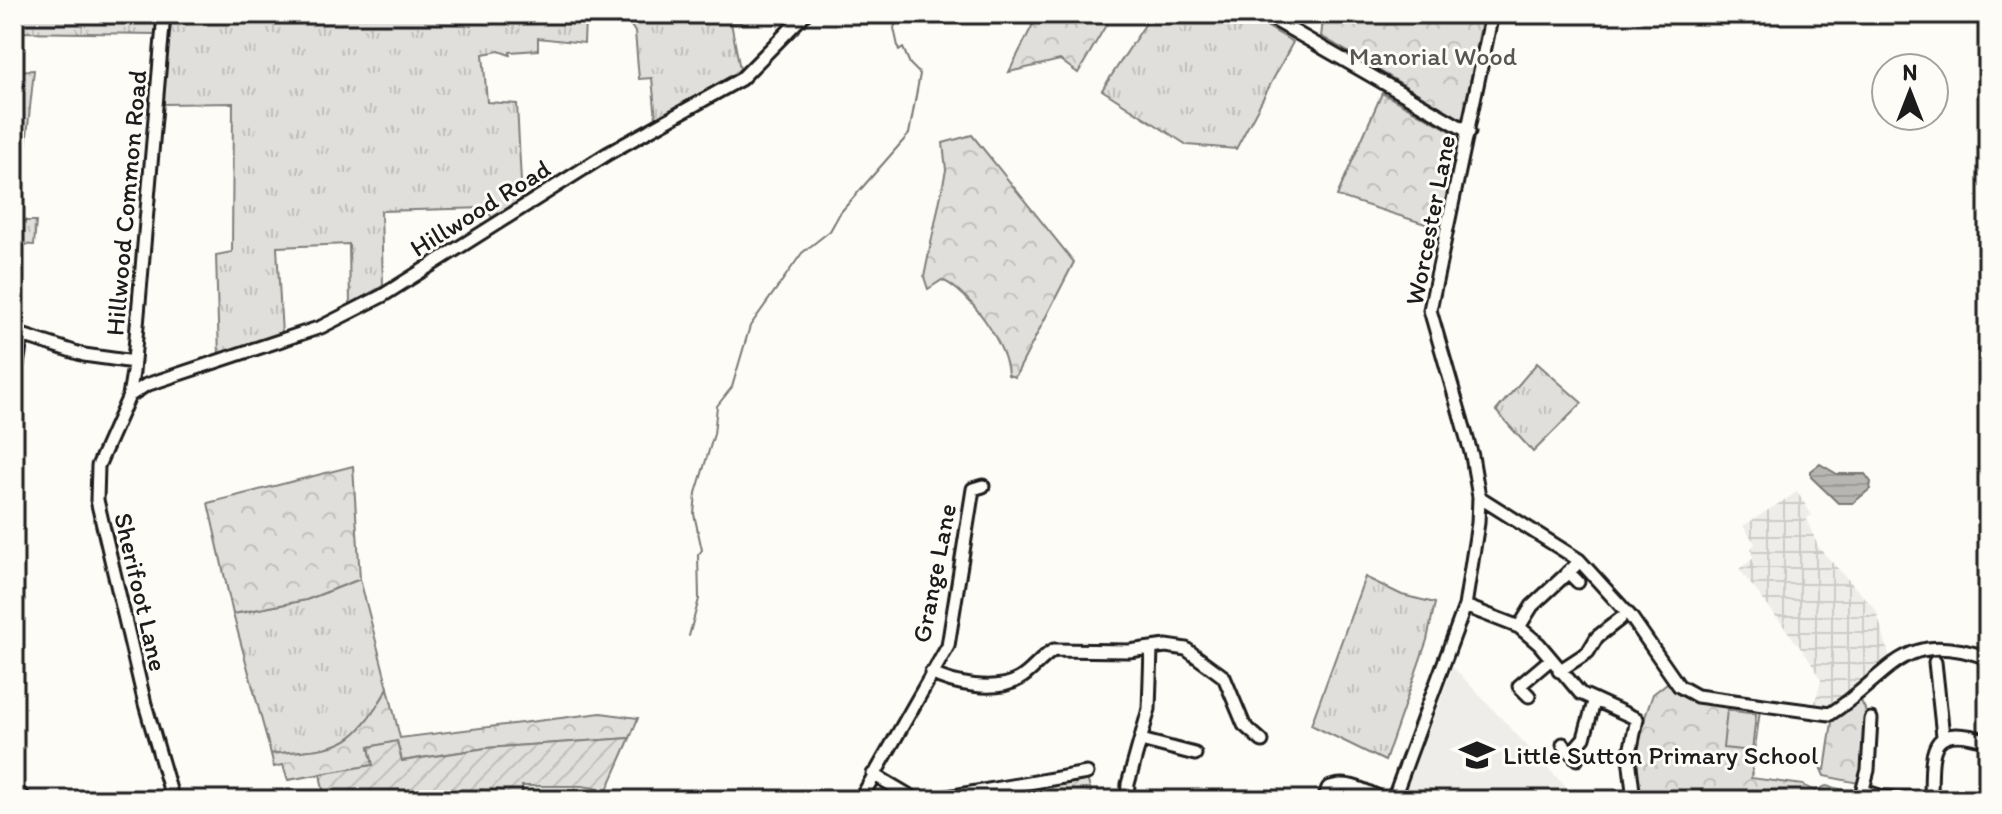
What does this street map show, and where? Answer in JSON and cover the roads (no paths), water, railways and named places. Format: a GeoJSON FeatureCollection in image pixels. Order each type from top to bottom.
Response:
{"type":"FeatureCollection","features":[{"type":"Feature","properties":{"kind":"street","name":"Hillwood Common Road"},"geometry":{"type":"LineString","coordinates":[[129,396],[164,14]]}},
{"type":"Feature","properties":{"kind":"street","name":"Hillwood Road"},"geometry":{"type":"LineString","coordinates":[[129,396],[146,385],[321,327],[382,296],[607,154],[741,79],[805,14]]}},
{"type":"Feature","properties":{"kind":"street"},"geometry":{"type":"LineString","coordinates":[[1264,14],[1469,132]]}},
{"type":"Feature","properties":{"kind":"street","name":"Worcester Lane"},"geometry":{"type":"LineString","coordinates":[[1393,800],[1465,606],[1479,497],[1472,456],[1430,310],[1492,14]]}},
{"type":"Feature","properties":{"kind":"street"},"geometry":{"type":"LineString","coordinates":[[14,382],[18,335],[134,367],[146,385]]}},
{"type":"Feature","properties":{"kind":"street","name":"Sherifoot Lane"},"geometry":{"type":"LineString","coordinates":[[129,396],[98,466],[97,500],[145,704],[173,800]]}},
{"type":"Feature","properties":{"kind":"street","name":"Grange Lane"},"geometry":{"type":"LineString","coordinates":[[860,800],[948,646],[973,489],[983,486]]}},
{"type":"Feature","properties":{"kind":"street"},"geometry":{"type":"LineString","coordinates":[[1479,497],[1579,560],[1631,617],[1679,686],[1697,696],[1830,714],[1886,666],[1906,655],[1953,648],[1988,658]]}},
{"type":"Feature","properties":{"kind":"street"},"geometry":{"type":"LineString","coordinates":[[1519,627],[1532,606],[1571,569],[1578,582]]}},
{"type":"Feature","properties":{"kind":"street"},"geometry":{"type":"LineString","coordinates":[[1465,606],[1519,627],[1559,671],[1594,702],[1637,719]]}},
{"type":"Feature","properties":{"kind":"street"},"geometry":{"type":"LineString","coordinates":[[1559,671],[1588,652],[1597,637],[1618,624]]}},
{"type":"Feature","properties":{"kind":"street"},"geometry":{"type":"LineString","coordinates":[[931,673],[943,680],[992,686],[1018,680],[1054,650],[1177,646],[1224,677],[1262,741]]}},
{"type":"Feature","properties":{"kind":"street"},"geometry":{"type":"LineString","coordinates":[[1127,800],[1149,709],[1151,649]]}},
{"type":"Feature","properties":{"kind":"street"},"geometry":{"type":"LineString","coordinates":[[1529,696],[1519,686],[1551,659]]}},
{"type":"Feature","properties":{"kind":"street"},"geometry":{"type":"LineString","coordinates":[[1873,725],[1862,796],[1933,799],[1932,751],[1943,736],[1941,703],[1929,676],[1935,662]]}},
{"type":"Feature","properties":{"kind":"street"},"geometry":{"type":"LineString","coordinates":[[1571,752],[1584,738],[1594,702]]}},
{"type":"Feature","properties":{"kind":"street"},"geometry":{"type":"LineString","coordinates":[[1634,800],[1629,757],[1643,705]]}},
{"type":"Feature","properties":{"kind":"street"},"geometry":{"type":"LineString","coordinates":[[1943,736],[1967,736],[1988,741]]}},
{"type":"Feature","properties":{"kind":"street"},"geometry":{"type":"LineString","coordinates":[[1141,740],[1187,755]]}},
{"type":"Feature","properties":{"kind":"street"},"geometry":{"type":"LineString","coordinates":[[873,774],[917,800],[928,800],[1087,773]]}},
{"type":"Feature","properties":{"kind":"street"},"geometry":{"type":"LineString","coordinates":[[1324,800],[1328,788],[1337,784],[1348,784],[1385,800]]}},
{"type":"Feature","properties":{"kind":"waterway"},"geometry":{"type":"LineString","coordinates":[[689,636],[699,599],[698,555],[702,550],[694,514],[696,493],[714,434],[717,406],[732,387],[750,326],[802,253],[830,231],[840,213],[909,134],[920,74],[910,64],[903,48],[899,51],[894,28],[899,14]]}},
{"type":"Feature","properties":{"kind":"place","name":"Little Sutton Primary School"},"geometry":{"type":"Point","coordinates":[1477,755]}},
{"type":"Feature","properties":{"kind":"park label","name":"Manorial Wood"},"geometry":{"type":"Point","coordinates":[1433,56]}}]}
